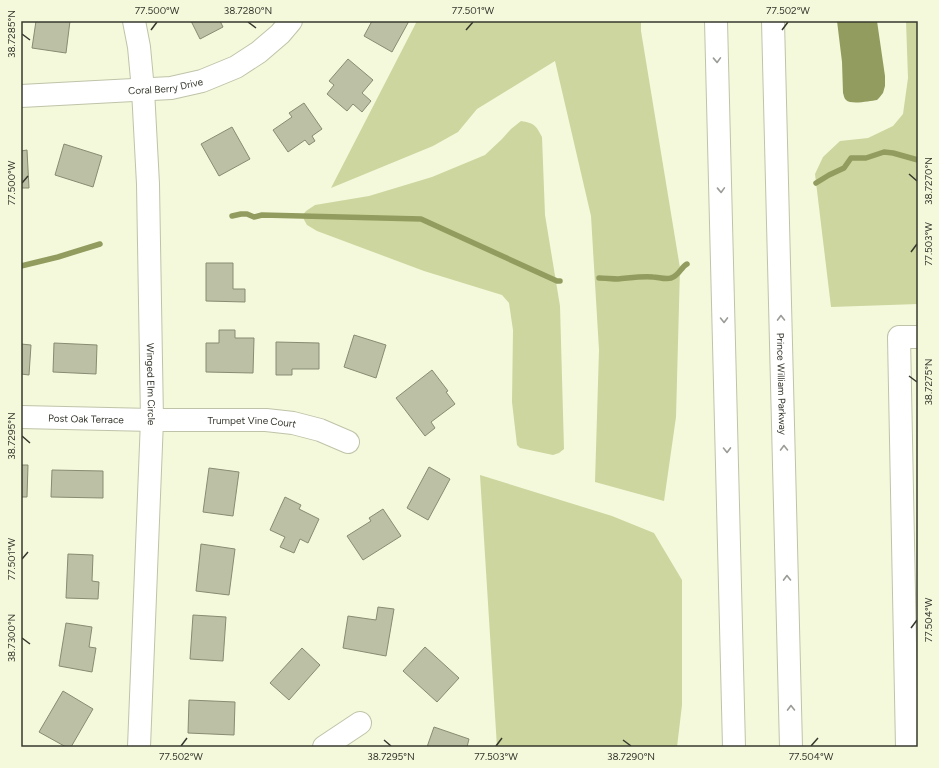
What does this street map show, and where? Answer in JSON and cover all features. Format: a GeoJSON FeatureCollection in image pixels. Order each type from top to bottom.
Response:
{"type":"FeatureCollection","features":[{"type":"Feature","properties":{"kind":"main road","name":"Winged Elm Circle"},"geometry":{"type":"LineString","coordinates":[[134,21],[139,47],[143,90],[148,184],[152,420],[139,747]]}},
{"type":"Feature","properties":{"kind":"main road","name":"Coral Berry Drive"},"geometry":{"type":"LineString","coordinates":[[21,96],[171,88],[202,81],[236,67],[259,52],[280,34],[291,21]]}},
{"type":"Feature","properties":{"kind":"main road"},"geometry":{"type":"LineString","coordinates":[[716,21],[734,747]]}},
{"type":"Feature","properties":{"kind":"main road","name":"Prince William Parkway"},"geometry":{"type":"LineString","coordinates":[[773,21],[791,747]]}},
{"type":"Feature","properties":{"kind":"main road"},"geometry":{"type":"LineString","coordinates":[[907,747],[899,337],[918,337]]}},
{"type":"Feature","properties":{"kind":"main road","name":"Post Oak Terrace"},"geometry":{"type":"LineString","coordinates":[[21,417],[152,420]]}},
{"type":"Feature","properties":{"kind":"main road","name":"Trumpet Vine Court"},"geometry":{"type":"LineString","coordinates":[[152,420],[266,420],[293,423],[320,430],[348,442]]}},
{"type":"Feature","properties":{"kind":"main road"},"geometry":{"type":"LineString","coordinates":[[324,747],[360,723]]}},
{"type":"Feature","properties":{"kind":"shaded area"},"geometry":{"type":"Polygon","coordinates":[[[417,21],[641,21],[641,31],[680,268],[676,417],[664,501],[595,482],[599,350],[591,216],[555,61],[477,109],[458,132],[433,146],[331,188],[417,21]]]}},
{"type":"Feature","properties":{"kind":"shaded area"},"geometry":{"type":"Polygon","coordinates":[[[837,21],[877,21],[885,76],[885,86],[883,93],[877,100],[852,102],[846,100],[843,93],[842,62],[837,21]]]}},
{"type":"Feature","properties":{"kind":"shaded area"},"geometry":{"type":"Polygon","coordinates":[[[906,21],[918,21],[918,304],[831,307],[815,174],[823,157],[840,141],[868,138],[893,126],[903,114],[908,78],[906,21]]]}},
{"type":"Feature","properties":{"kind":"shaded area"},"geometry":{"type":"Polygon","coordinates":[[[521,121],[534,125],[542,137],[545,215],[560,306],[564,449],[553,455],[520,448],[517,445],[512,402],[513,330],[509,303],[502,295],[424,271],[317,231],[307,225],[302,216],[306,211],[315,205],[369,196],[432,177],[485,155],[521,121]]]}},
{"type":"Feature","properties":{"kind":"shaded area"},"geometry":{"type":"Polygon","coordinates":[[[480,475],[612,516],[654,533],[682,580],[682,705],[677,747],[497,747],[480,475]]]}},
{"type":"Feature","properties":{"kind":"building"},"geometry":{"type":"Polygon","coordinates":[[[36,21],[70,21],[66,53],[32,48],[36,21]]]}},
{"type":"Feature","properties":{"kind":"building"},"geometry":{"type":"Polygon","coordinates":[[[191,21],[220,21],[223,27],[200,39],[191,21]]]}},
{"type":"Feature","properties":{"kind":"building"},"geometry":{"type":"Polygon","coordinates":[[[372,21],[409,21],[392,52],[364,36],[372,21]]]}},
{"type":"Feature","properties":{"kind":"building"},"geometry":{"type":"Polygon","coordinates":[[[348,59],[373,80],[362,93],[371,101],[362,112],[353,104],[347,111],[327,94],[334,85],[329,81],[348,59]]]}},
{"type":"Feature","properties":{"kind":"building"},"geometry":{"type":"Polygon","coordinates":[[[304,103],[322,129],[312,136],[315,141],[309,145],[305,140],[288,152],[273,130],[292,117],[289,113],[304,103]]]}},
{"type":"Feature","properties":{"kind":"building"},"geometry":{"type":"Polygon","coordinates":[[[232,127],[250,159],[219,176],[201,144],[232,127]]]}},
{"type":"Feature","properties":{"kind":"building"},"geometry":{"type":"Polygon","coordinates":[[[64,144],[102,156],[93,187],[55,175],[64,144]]]}},
{"type":"Feature","properties":{"kind":"building"},"geometry":{"type":"Polygon","coordinates":[[[27,150],[29,188],[21,188],[21,151],[27,150]]]}},
{"type":"Feature","properties":{"kind":"building"},"geometry":{"type":"Polygon","coordinates":[[[206,263],[233,263],[233,289],[245,289],[245,302],[206,301],[206,263]]]}},
{"type":"Feature","properties":{"kind":"building"},"geometry":{"type":"Polygon","coordinates":[[[219,330],[235,330],[235,338],[254,338],[253,373],[206,372],[206,343],[219,343],[219,330]]]}},
{"type":"Feature","properties":{"kind":"building"},"geometry":{"type":"Polygon","coordinates":[[[354,335],[386,345],[376,378],[344,367],[354,335]]]}},
{"type":"Feature","properties":{"kind":"building"},"geometry":{"type":"Polygon","coordinates":[[[276,342],[319,343],[319,369],[292,369],[292,375],[276,375],[276,342]]]}},
{"type":"Feature","properties":{"kind":"building"},"geometry":{"type":"Polygon","coordinates":[[[54,343],[97,345],[96,374],[53,372],[54,343]]]}},
{"type":"Feature","properties":{"kind":"building"},"geometry":{"type":"Polygon","coordinates":[[[21,344],[31,345],[29,375],[21,374],[21,344]]]}},
{"type":"Feature","properties":{"kind":"building"},"geometry":{"type":"Polygon","coordinates":[[[432,370],[448,391],[446,392],[455,404],[431,422],[435,428],[425,436],[396,398],[432,370]]]}},
{"type":"Feature","properties":{"kind":"building"},"geometry":{"type":"Polygon","coordinates":[[[21,465],[28,465],[27,497],[21,497],[21,465]]]}},
{"type":"Feature","properties":{"kind":"building"},"geometry":{"type":"Polygon","coordinates":[[[429,467],[450,479],[428,520],[407,508],[429,467]]]}},
{"type":"Feature","properties":{"kind":"building"},"geometry":{"type":"Polygon","coordinates":[[[209,468],[239,472],[233,516],[203,512],[209,468]]]}},
{"type":"Feature","properties":{"kind":"building"},"geometry":{"type":"Polygon","coordinates":[[[52,470],[103,471],[103,498],[51,497],[52,470]]]}},
{"type":"Feature","properties":{"kind":"building"},"geometry":{"type":"Polygon","coordinates":[[[285,497],[301,505],[299,509],[319,519],[308,543],[300,539],[294,553],[280,547],[285,537],[270,530],[285,497]]]}},
{"type":"Feature","properties":{"kind":"building"},"geometry":{"type":"Polygon","coordinates":[[[383,509],[401,536],[363,560],[347,536],[371,521],[369,518],[383,509]]]}},
{"type":"Feature","properties":{"kind":"building"},"geometry":{"type":"Polygon","coordinates":[[[201,544],[235,549],[229,595],[196,591],[201,544]]]}},
{"type":"Feature","properties":{"kind":"building"},"geometry":{"type":"Polygon","coordinates":[[[68,554],[93,555],[92,581],[99,582],[98,599],[66,598],[68,554]]]}},
{"type":"Feature","properties":{"kind":"building"},"geometry":{"type":"Polygon","coordinates":[[[378,607],[394,609],[386,656],[343,648],[348,616],[376,620],[378,607]]]}},
{"type":"Feature","properties":{"kind":"building"},"geometry":{"type":"Polygon","coordinates":[[[193,615],[226,617],[223,661],[190,659],[193,615]]]}},
{"type":"Feature","properties":{"kind":"building"},"geometry":{"type":"Polygon","coordinates":[[[66,623],[92,627],[89,647],[96,648],[92,672],[59,666],[66,623]]]}},
{"type":"Feature","properties":{"kind":"building"},"geometry":{"type":"Polygon","coordinates":[[[425,647],[459,678],[437,702],[403,671],[425,647]]]}},
{"type":"Feature","properties":{"kind":"building"},"geometry":{"type":"Polygon","coordinates":[[[302,648],[320,665],[289,700],[270,683],[302,648]]]}},
{"type":"Feature","properties":{"kind":"building"},"geometry":{"type":"Polygon","coordinates":[[[63,691],[93,709],[71,747],[66,747],[39,732],[63,691]]]}},
{"type":"Feature","properties":{"kind":"building"},"geometry":{"type":"Polygon","coordinates":[[[189,700],[235,702],[234,735],[188,733],[189,700]]]}},
{"type":"Feature","properties":{"kind":"building"},"geometry":{"type":"Polygon","coordinates":[[[434,727],[469,739],[467,747],[427,747],[434,727]]]}},
{"type":"Feature","properties":{"kind":"waterway"},"geometry":{"type":"LineString","coordinates":[[816,183],[844,168],[851,158],[866,158],[884,152],[918,160]]}},
{"type":"Feature","properties":{"kind":"waterway"},"geometry":{"type":"LineString","coordinates":[[232,216],[247,214],[254,217],[262,215],[421,219],[557,281],[560,281]]}},
{"type":"Feature","properties":{"kind":"waterway"},"geometry":{"type":"LineString","coordinates":[[21,266],[58,257],[100,244]]}},
{"type":"Feature","properties":{"kind":"waterway"},"geometry":{"type":"LineString","coordinates":[[599,278],[618,279],[655,277],[669,279],[674,277],[687,264]]}}]}
